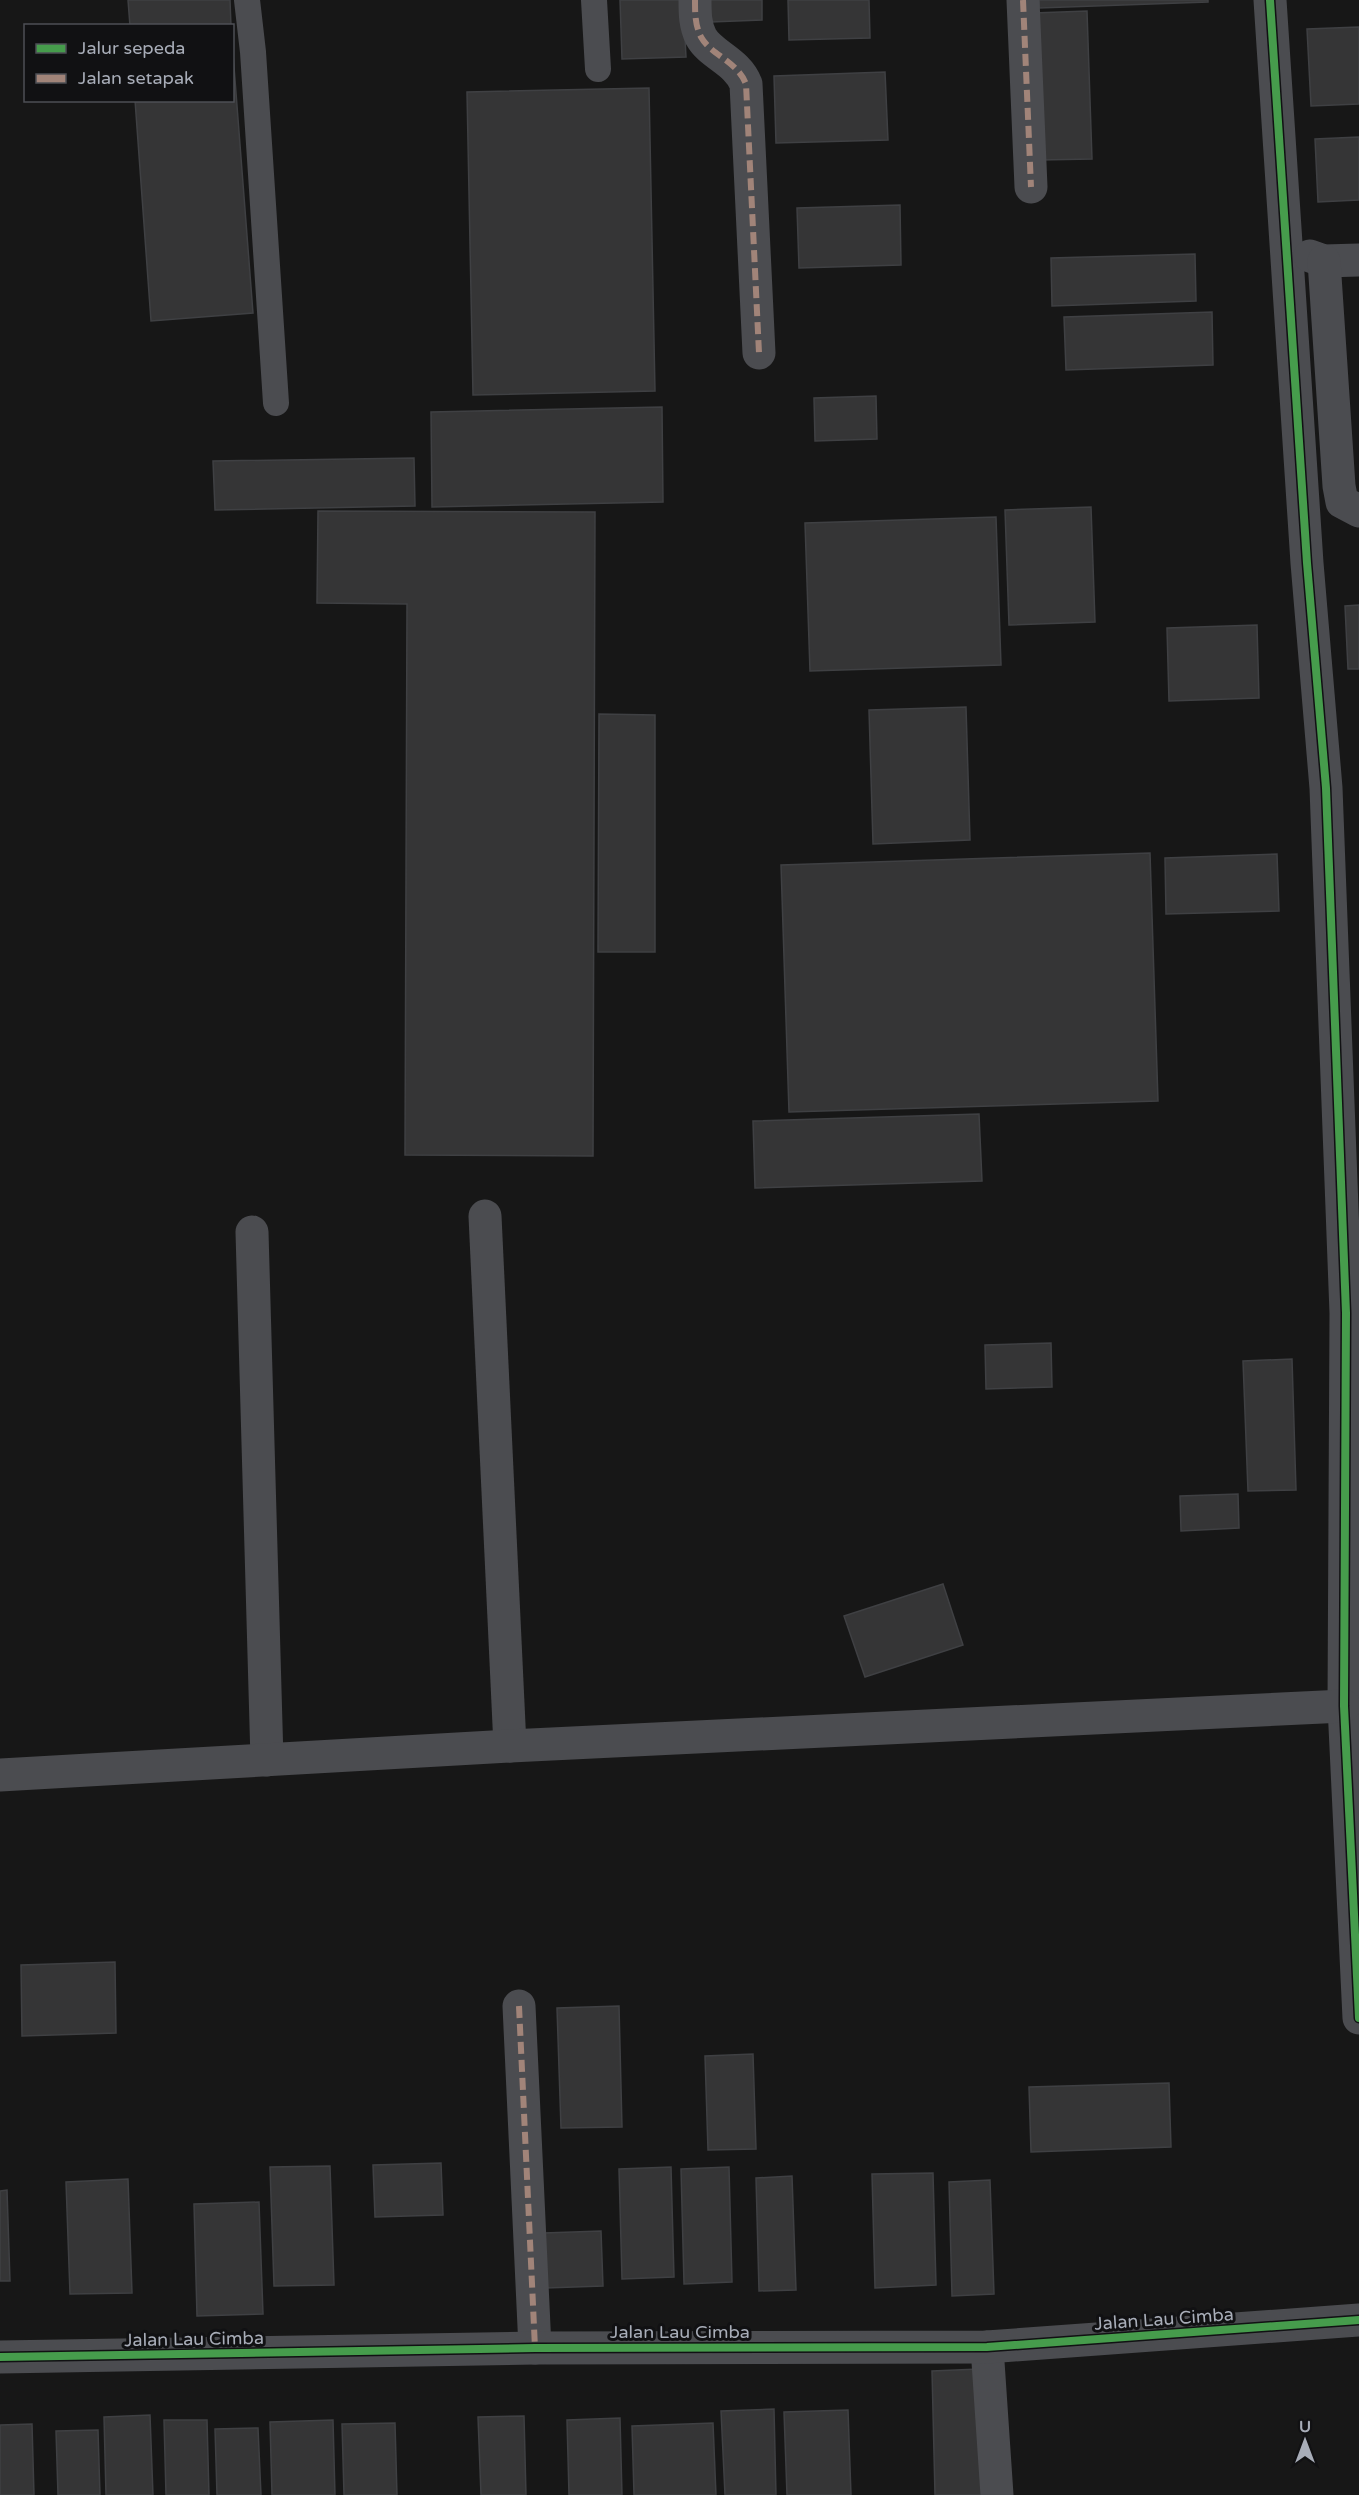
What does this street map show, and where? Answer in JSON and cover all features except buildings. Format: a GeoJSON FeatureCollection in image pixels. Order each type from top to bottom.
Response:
{"type":"FeatureCollection","features":[{"type":"Feature","properties":{"kind":"street"},"geometry":{"type":"LineString","coordinates":[[695,0],[696,22],[702,39],[739,70],[746,84],[759,353]]}},
{"type":"Feature","properties":{"kind":"street"},"geometry":{"type":"LineString","coordinates":[[1023,0],[1032,187]]}},
{"type":"Feature","properties":{"kind":"street"},"geometry":{"type":"LineString","coordinates":[[1269,0],[1307,563],[1326,788],[1346,1313],[1344,1706],[1359,2018]]}},
{"type":"Feature","properties":{"kind":"street"},"geometry":{"type":"LineString","coordinates":[[1359,260],[1317,258],[1339,486],[1342,502],[1359,511]]}},
{"type":"Feature","properties":{"kind":"street"},"geometry":{"type":"LineString","coordinates":[[485,1216],[510,1746]]}},
{"type":"Feature","properties":{"kind":"street"},"geometry":{"type":"LineString","coordinates":[[252,1232],[267,1760]]}},
{"type":"Feature","properties":{"kind":"street"},"geometry":{"type":"LineString","coordinates":[[0,1775],[510,1746],[1344,1706]]}},
{"type":"Feature","properties":{"kind":"street"},"geometry":{"type":"LineString","coordinates":[[519,2006],[535,2348]]}},
{"type":"Feature","properties":{"kind":"street","name":"Jalan Lau Cimba"},"geometry":{"type":"LineString","coordinates":[[0,2357],[535,2348],[987,2347],[1359,2320]]}},
{"type":"Feature","properties":{"kind":"street"},"geometry":{"type":"LineString","coordinates":[[987,2347],[997,2495]]}},
{"type":"Feature","properties":{"kind":"lane"},"geometry":{"type":"LineString","coordinates":[[247,0],[253,52],[276,403]]}},
{"type":"Feature","properties":{"kind":"lane"},"geometry":{"type":"LineString","coordinates":[[594,0],[598,69]]}},
{"type":"Feature","properties":{"kind":"marked path"},"geometry":{"type":"LineString","coordinates":[[695,0],[696,23],[701,37],[711,49],[737,69],[746,84],[759,353]]}},
{"type":"Feature","properties":{"kind":"marked path"},"geometry":{"type":"LineString","coordinates":[[1023,0],[1031,187]]}},
{"type":"Feature","properties":{"kind":"marked path"},"geometry":{"type":"LineString","coordinates":[[519,2006],[535,2348]]}},
{"type":"Feature","properties":{"kind":"cycle path"},"geometry":{"type":"LineString","coordinates":[[1270,0],[1307,563],[1326,788],[1346,1313],[1344,1706],[1359,2018]]}},
{"type":"Feature","properties":{"kind":"cycle path"},"geometry":{"type":"LineString","coordinates":[[0,2357],[535,2348],[987,2347],[1359,2320]]}}]}
